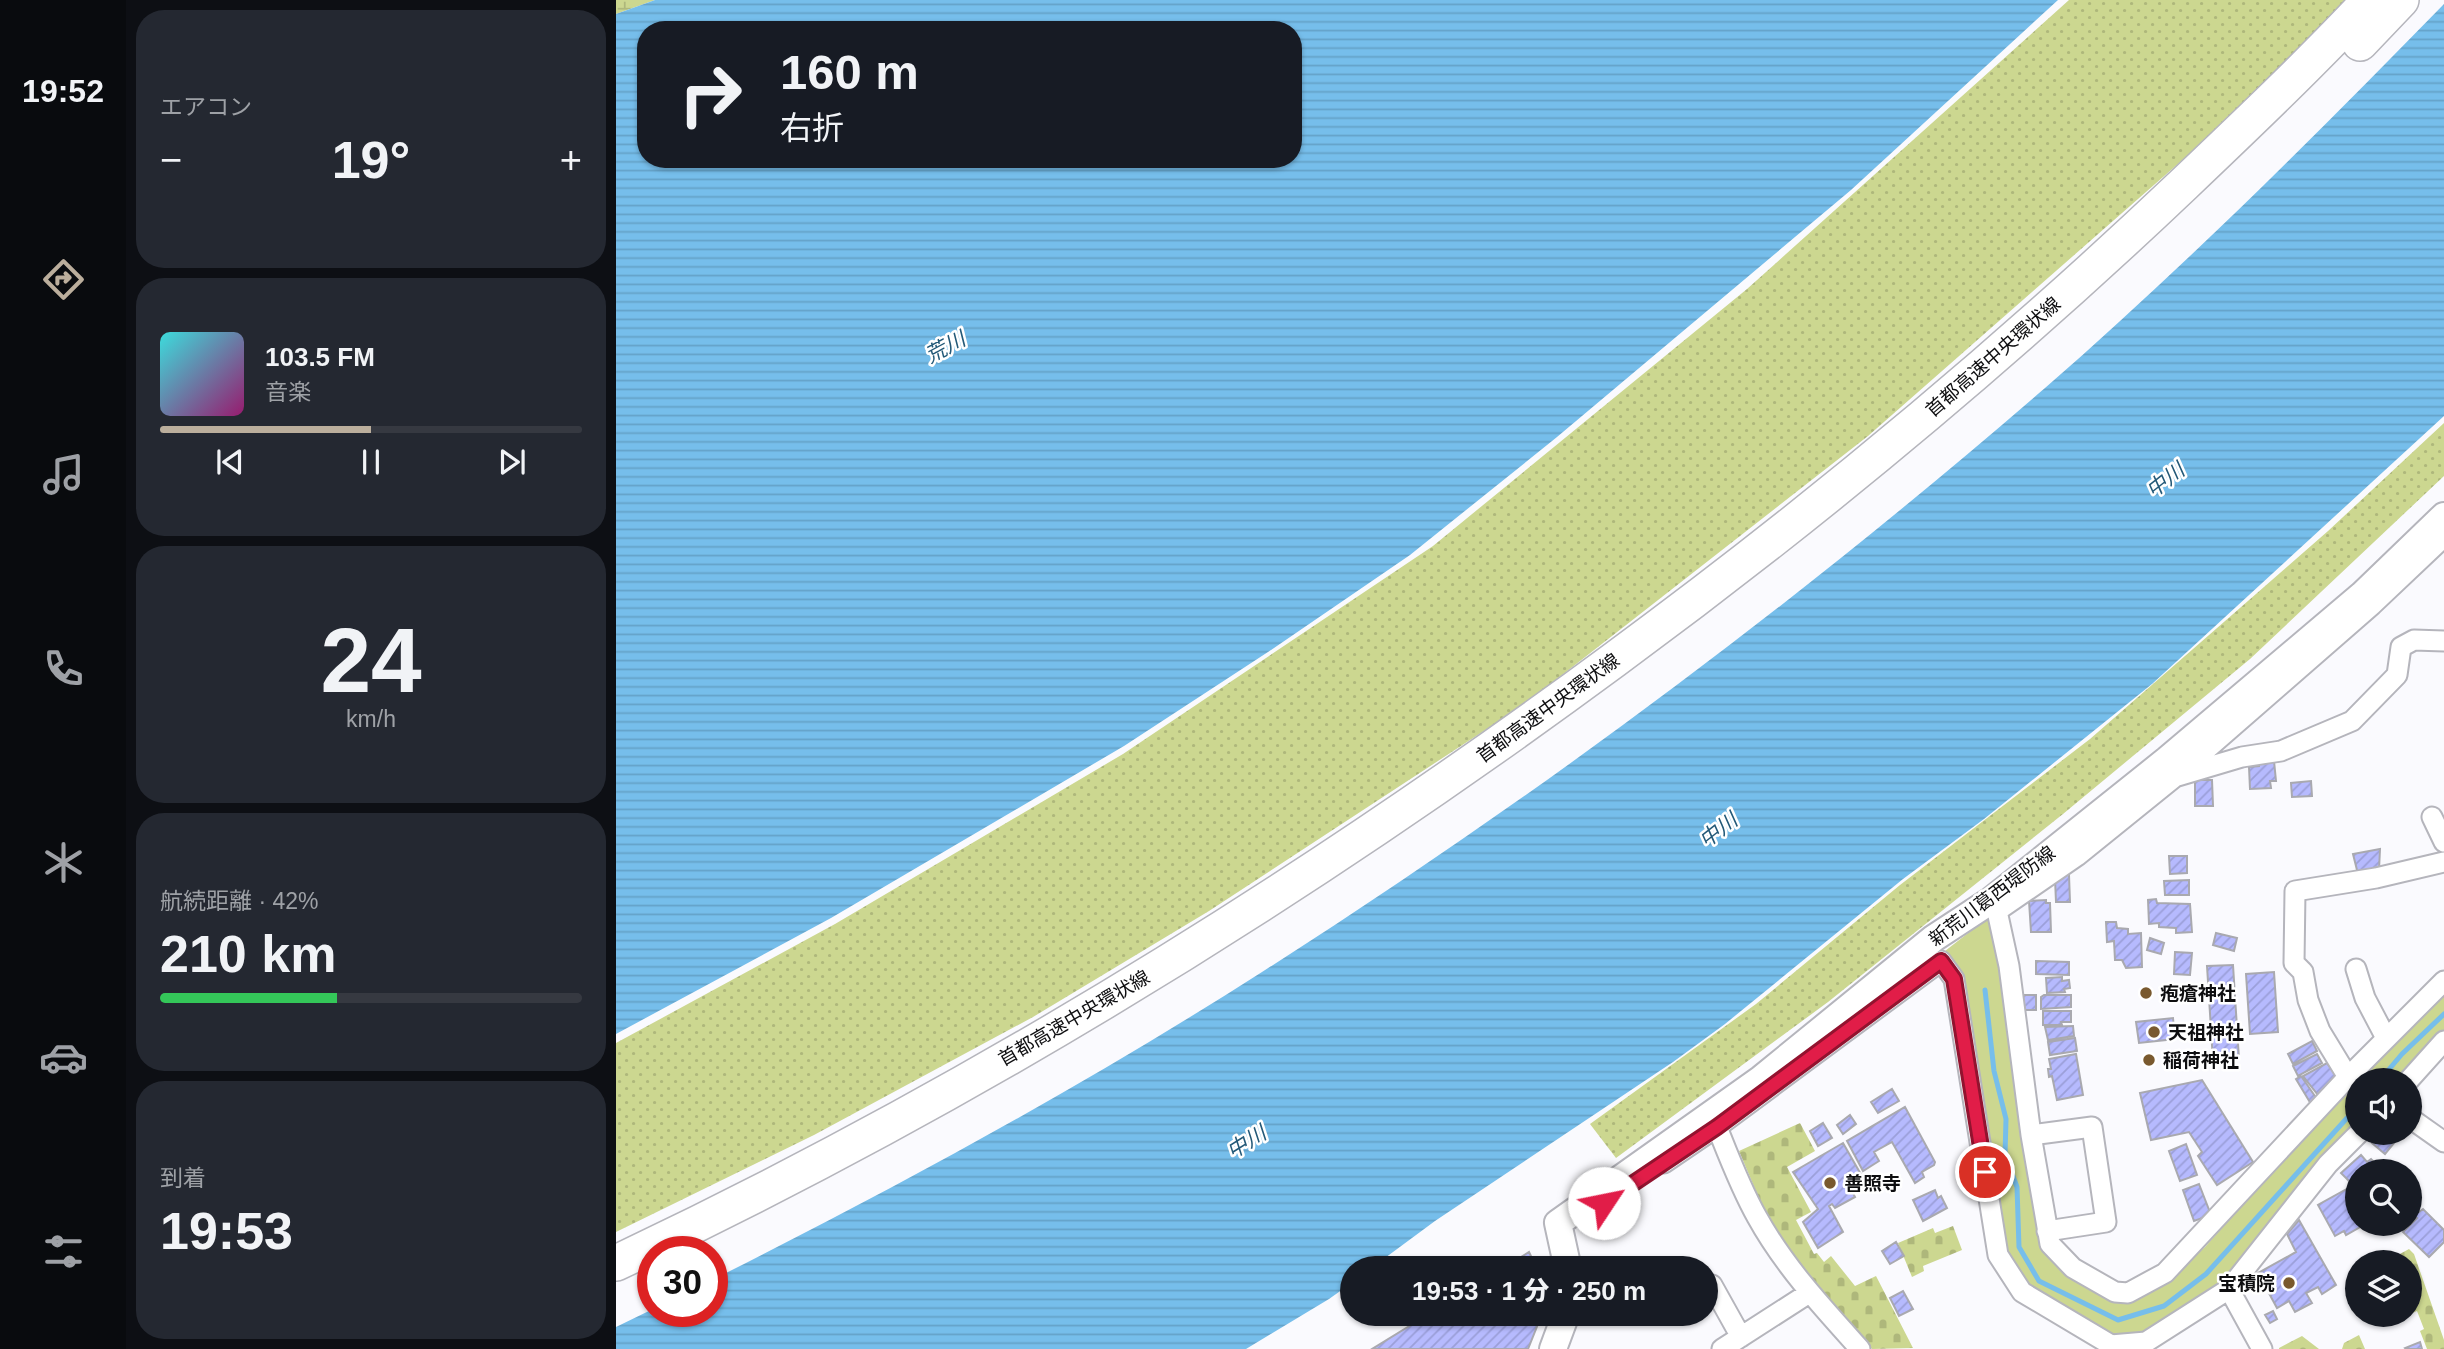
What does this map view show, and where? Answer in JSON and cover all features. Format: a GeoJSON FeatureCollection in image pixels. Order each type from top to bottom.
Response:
{"type":"FeatureCollection","features":[{"type":"Feature","properties":{"kind":"highway","name":"首都高速中央環状線"},"geometry":{"type":"LineString","coordinates":[[616,1263],[796,1175],[1125,989],[1343,851],[1557,702],[1776,538],[1976,373],[2171,197],[2248,124],[2370,0]]}},
{"type":"Feature","properties":{"kind":"highway","name":"首都高速中央環状線"},"geometry":{"type":"LineString","coordinates":[[723,1236],[951,1117],[1139,1008],[1249,940],[1359,867],[1594,702],[1779,564],[1992,389],[2130,267],[2263,140],[2401,0]]}},
{"type":"Feature","properties":{"kind":"highway"},"geometry":{"type":"LineString","coordinates":[[616,1290],[637,1280]]}},
{"type":"Feature","properties":{"kind":"main road","name":"新荒川葛西堤防線"},"geometry":{"type":"LineString","coordinates":[[1559,1233],[1558,1223],[1790,1065],[1934,939],[1994,905],[2362,595],[2444,516]]}},
{"type":"Feature","properties":{"kind":"main road"},"geometry":{"type":"LineString","coordinates":[[1559,1233],[1566,1256]]}},
{"type":"Feature","properties":{"kind":"main road"},"geometry":{"type":"LineString","coordinates":[[1553,1349],[1562,1326]]}},
{"type":"Feature","properties":{"kind":"street"},"geometry":{"type":"LineString","coordinates":[[2345,1089],[2165,1273],[2128,1293],[2115,1292],[2073,1268],[2050,1244],[2031,1135],[2010,966],[1994,905],[2077,856],[2176,776],[2264,696],[2372,605],[2444,537]]}},
{"type":"Feature","properties":{"kind":"street"},"geometry":{"type":"LineString","coordinates":[[2176,776],[2242,757],[2281,751],[2352,721],[2397,676],[2401,647],[2414,640],[2444,641]]}},
{"type":"Feature","properties":{"kind":"street"},"geometry":{"type":"LineString","coordinates":[[2432,817],[2444,842]]}},
{"type":"Feature","properties":{"kind":"street"},"geometry":{"type":"LineString","coordinates":[[2351,1068],[2320,1031],[2308,1000],[2303,972],[2294,962],[2295,891],[2376,878],[2444,862]]}},
{"type":"Feature","properties":{"kind":"street"},"geometry":{"type":"LineString","coordinates":[[1559,1233],[1717,1127],[1790,1065],[1941,961],[1954,979],[1998,1255],[2022,1292],[2111,1345],[2146,1342],[2229,1289],[2328,1164],[2347,1145]]}},
{"type":"Feature","properties":{"kind":"street"},"geometry":{"type":"LineString","coordinates":[[2356,969],[2365,998],[2386,1038]]}},
{"type":"Feature","properties":{"kind":"street"},"geometry":{"type":"LineString","coordinates":[[2364,1068],[2386,1038],[2444,981]]}},
{"type":"Feature","properties":{"kind":"street"},"geometry":{"type":"LineString","coordinates":[[2420,1068],[2444,1041]]}},
{"type":"Feature","properties":{"kind":"street"},"geometry":{"type":"LineString","coordinates":[[2422,1126],[2444,1142]]}},
{"type":"Feature","properties":{"kind":"street"},"geometry":{"type":"LineString","coordinates":[[1717,1127],[1757,1217],[1810,1293],[1860,1349]]}},
{"type":"Feature","properties":{"kind":"street"},"geometry":{"type":"LineString","coordinates":[[2031,1135],[2092,1127],[2106,1223],[2047,1231]]}},
{"type":"Feature","properties":{"kind":"street"},"geometry":{"type":"LineString","coordinates":[[2229,1289],[2262,1349]]}},
{"type":"Feature","properties":{"kind":"street"},"geometry":{"type":"LineString","coordinates":[[1722,1349],[1810,1293]]}},
{"type":"Feature","properties":{"kind":"street"},"geometry":{"type":"LineString","coordinates":[[1718,1296],[1741,1337]]}},
{"type":"Feature","properties":{"kind":"green space"},"geometry":{"type":"Polygon","coordinates":[[[616,0],[655,0],[616,14],[616,0]]]}},
{"type":"Feature","properties":{"kind":"green space"},"geometry":{"type":"Polygon","coordinates":[[[2069,0],[2349,0],[2187,156],[1868,436],[1525,704],[1209,911],[1033,1017],[814,1135],[616,1232],[616,1043],[835,924],[1123,754],[1433,546],[1747,289],[2069,0]]]}},
{"type":"Feature","properties":{"kind":"green space"},"geometry":{"type":"Polygon","coordinates":[[[2444,423],[2444,476],[2250,659],[2063,814],[1828,1002],[1616,1158],[1590,1124],[1756,1004],[1900,885],[2090,739],[2328,531],[2444,423]]]}},
{"type":"Feature","properties":{"kind":"green space"},"geometry":{"type":"Polygon","coordinates":[[[1990,916],[2003,959],[2043,1239],[2138,1299],[2157,1289],[2205,1247],[2345,1089],[2345,1141],[2225,1286],[2153,1333],[2124,1341],[2026,1290],[2003,1253],[1960,980],[1945,951],[1990,916]]]}},
{"type":"Feature","properties":{"kind":"green space"},"geometry":{"type":"Polygon","coordinates":[[[2444,989],[2444,1032],[2410,1068],[2365,1068],[2444,989]]]}},
{"type":"Feature","properties":{"kind":"green space"},"geometry":{"type":"Polygon","coordinates":[[[1800,1123],[1815,1151],[1787,1167],[1811,1212],[1796,1220],[1814,1254],[1817,1253],[1824,1262],[1831,1256],[1855,1286],[1876,1276],[1913,1348],[1872,1349],[1812,1282],[1769,1222],[1739,1151],[1800,1123]]]}},
{"type":"Feature","properties":{"kind":"green space"},"geometry":{"type":"Polygon","coordinates":[[[1953,1226],[1962,1250],[1923,1266],[1924,1271],[1912,1277],[1898,1243],[1933,1228],[1935,1233],[1953,1226]]]}},
{"type":"Feature","properties":{"kind":"green space"},"geometry":{"type":"Polygon","coordinates":[[[2422,1277],[2444,1340],[2444,1349],[2427,1349],[2420,1331],[2424,1329],[2422,1277]]]}},
{"type":"Feature","properties":{"kind":"green space"},"geometry":{"type":"Polygon","coordinates":[[[2359,1335],[2365,1349],[2342,1349],[2344,1343],[2359,1335]]]}},
{"type":"Feature","properties":{"kind":"green space"},"geometry":{"type":"Polygon","coordinates":[[[2302,1336],[2319,1349],[2279,1349],[2279,1348],[2302,1336]]]}},
{"type":"Feature","properties":{"kind":"water","name":"荒川"},"geometry":{"type":"Polygon","coordinates":[[[655,0],[2058,0],[1851,190],[1557,437],[1410,555],[1124,746],[831,918],[616,1034],[616,14],[655,0]]]}},
{"type":"Feature","properties":{"kind":"water","name":"中川"},"geometry":{"type":"Polygon","coordinates":[[[2444,4],[2444,416],[2152,684],[1984,819],[1903,879],[1725,1024],[1673,1062],[1435,1221],[1388,1256],[1340,1256],[1340,1291],[1246,1349],[616,1349],[616,1327],[637,1317],[637,1327],[728,1327],[728,1272],[991,1133],[1128,1055],[1364,905],[1565,767],[1761,621],[1952,467],[2148,296],[2347,103],[2444,4]]]}},
{"type":"Feature","properties":{"kind":"building"},"geometry":{"type":"Polygon","coordinates":[[[2274,761],[2276,781],[2270,781],[2271,788],[2250,789],[2249,767],[2259,766],[2259,762],[2274,761]]]}},
{"type":"Feature","properties":{"kind":"building"},"geometry":{"type":"Polygon","coordinates":[[[2195,780],[2212,780],[2213,806],[2195,806],[2195,780]]]}},
{"type":"Feature","properties":{"kind":"building"},"geometry":{"type":"Polygon","coordinates":[[[2311,781],[2312,796],[2292,797],[2291,783],[2311,781]]]}},
{"type":"Feature","properties":{"kind":"building"},"geometry":{"type":"Polygon","coordinates":[[[2380,849],[2379,870],[2358,874],[2353,854],[2380,849]]]}},
{"type":"Feature","properties":{"kind":"building"},"geometry":{"type":"Polygon","coordinates":[[[2169,856],[2187,856],[2187,873],[2170,874],[2169,856]]]}},
{"type":"Feature","properties":{"kind":"building"},"geometry":{"type":"Polygon","coordinates":[[[2063,875],[2069,875],[2070,902],[2056,902],[2055,879],[2063,878],[2063,875]]]}},
{"type":"Feature","properties":{"kind":"building"},"geometry":{"type":"Polygon","coordinates":[[[2189,880],[2189,895],[2165,895],[2164,881],[2189,880]]]}},
{"type":"Feature","properties":{"kind":"building"},"geometry":{"type":"Polygon","coordinates":[[[2156,899],[2157,903],[2190,904],[2192,932],[2176,933],[2176,928],[2159,927],[2159,923],[2149,924],[2148,900],[2156,899]]]}},
{"type":"Feature","properties":{"kind":"building"},"geometry":{"type":"Polygon","coordinates":[[[2046,900],[2046,903],[2050,903],[2051,932],[2031,932],[2029,901],[2046,900]]]}},
{"type":"Feature","properties":{"kind":"building"},"geometry":{"type":"Polygon","coordinates":[[[2106,922],[2116,922],[2117,928],[2128,929],[2128,934],[2141,933],[2142,967],[2126,968],[2122,960],[2115,960],[2114,941],[2107,942],[2106,922]]]}},
{"type":"Feature","properties":{"kind":"building"},"geometry":{"type":"Polygon","coordinates":[[[2216,933],[2237,938],[2234,951],[2213,945],[2216,933]]]}},
{"type":"Feature","properties":{"kind":"building"},"geometry":{"type":"Polygon","coordinates":[[[2150,938],[2164,943],[2161,954],[2147,950],[2150,938]]]}},
{"type":"Feature","properties":{"kind":"building"},"geometry":{"type":"Polygon","coordinates":[[[2175,952],[2192,953],[2190,975],[2174,974],[2175,952]]]}},
{"type":"Feature","properties":{"kind":"building"},"geometry":{"type":"Polygon","coordinates":[[[2036,961],[2069,962],[2069,975],[2036,974],[2036,961]]]}},
{"type":"Feature","properties":{"kind":"building"},"geometry":{"type":"Polygon","coordinates":[[[2233,965],[2239,1059],[2213,1061],[2207,966],[2233,965]]]}},
{"type":"Feature","properties":{"kind":"building"},"geometry":{"type":"Polygon","coordinates":[[[2274,972],[2278,1032],[2250,1034],[2246,974],[2274,972]]]}},
{"type":"Feature","properties":{"kind":"building"},"geometry":{"type":"Polygon","coordinates":[[[2062,977],[2062,981],[2069,980],[2070,988],[2064,989],[2065,992],[2047,993],[2046,978],[2062,977]]]}},
{"type":"Feature","properties":{"kind":"building"},"geometry":{"type":"Polygon","coordinates":[[[2023,995],[2036,995],[2036,1010],[2023,1010],[2023,995]]]}},
{"type":"Feature","properties":{"kind":"building"},"geometry":{"type":"Polygon","coordinates":[[[2071,995],[2071,1007],[2041,1009],[2041,997],[2071,995]]]}},
{"type":"Feature","properties":{"kind":"building"},"geometry":{"type":"Polygon","coordinates":[[[2043,1011],[2071,1011],[2071,1022],[2043,1025],[2043,1011]]]}},
{"type":"Feature","properties":{"kind":"building"},"geometry":{"type":"Polygon","coordinates":[[[2173,1018],[2175,1039],[2139,1043],[2136,1022],[2173,1018]]]}},
{"type":"Feature","properties":{"kind":"building"},"geometry":{"type":"Polygon","coordinates":[[[2073,1026],[2074,1036],[2048,1040],[2045,1027],[2073,1026]]]}},
{"type":"Feature","properties":{"kind":"building"},"geometry":{"type":"Polygon","coordinates":[[[2075,1038],[2077,1051],[2050,1055],[2048,1042],[2075,1038]]]}},
{"type":"Feature","properties":{"kind":"building"},"geometry":{"type":"Polygon","coordinates":[[[2312,1041],[2317,1051],[2293,1064],[2288,1054],[2312,1041]]]}},
{"type":"Feature","properties":{"kind":"building"},"geometry":{"type":"Polygon","coordinates":[[[2076,1054],[2083,1095],[2057,1100],[2052,1076],[2049,1077],[2049,1059],[2076,1054]]]}},
{"type":"Feature","properties":{"kind":"building"},"geometry":{"type":"Polygon","coordinates":[[[2317,1054],[2322,1063],[2298,1076],[2293,1066],[2317,1054]]]}},
{"type":"Feature","properties":{"kind":"building"},"geometry":{"type":"Polygon","coordinates":[[[2327,1063],[2337,1077],[2318,1095],[2303,1076],[2327,1063]]]}},
{"type":"Feature","properties":{"kind":"building"},"geometry":{"type":"Polygon","coordinates":[[[2301,1076],[2317,1099],[2311,1104],[2296,1079],[2301,1076]]]}},
{"type":"Feature","properties":{"kind":"building"},"geometry":{"type":"Polygon","coordinates":[[[2202,1080],[2253,1162],[2217,1185],[2198,1156],[2202,1152],[2189,1132],[2151,1140],[2140,1093],[2202,1080]]]}},
{"type":"Feature","properties":{"kind":"building"},"geometry":{"type":"Polygon","coordinates":[[[1892,1089],[1899,1101],[1878,1113],[1871,1102],[1892,1089]]]}},
{"type":"Feature","properties":{"kind":"building"},"geometry":{"type":"Polygon","coordinates":[[[1905,1107],[1935,1162],[1922,1172],[1924,1177],[1915,1183],[1892,1142],[1874,1152],[1879,1161],[1863,1171],[1847,1141],[1905,1107]]]}},
{"type":"Feature","properties":{"kind":"building"},"geometry":{"type":"Polygon","coordinates":[[[1850,1115],[1856,1124],[1843,1134],[1837,1125],[1850,1115]]]}},
{"type":"Feature","properties":{"kind":"building"},"geometry":{"type":"Polygon","coordinates":[[[1823,1123],[1832,1138],[1818,1146],[1810,1131],[1823,1123]]]}},
{"type":"Feature","properties":{"kind":"building"},"geometry":{"type":"Polygon","coordinates":[[[1843,1143],[1867,1185],[1853,1193],[1855,1197],[1835,1208],[1832,1204],[1829,1206],[1843,1232],[1818,1248],[1803,1222],[1818,1209],[1793,1172],[1843,1143]]]}},
{"type":"Feature","properties":{"kind":"building"},"geometry":{"type":"Polygon","coordinates":[[[2186,1144],[2197,1175],[2180,1181],[2169,1151],[2186,1144]]]}},
{"type":"Feature","properties":{"kind":"building"},"geometry":{"type":"Polygon","coordinates":[[[2374,1145],[2392,1145],[2385,1154],[2374,1145]]]}},
{"type":"Feature","properties":{"kind":"building"},"geometry":{"type":"Polygon","coordinates":[[[2199,1184],[2211,1215],[2194,1221],[2183,1190],[2199,1184]]]}},
{"type":"Feature","properties":{"kind":"building"},"geometry":{"type":"Polygon","coordinates":[[[1935,1190],[1947,1208],[1923,1221],[1913,1200],[1935,1190]]]}},
{"type":"Feature","properties":{"kind":"building"},"geometry":{"type":"Polygon","coordinates":[[[2345,1190],[2345,1233],[2344,1231],[2335,1236],[2318,1205],[2345,1190]]]}},
{"type":"Feature","properties":{"kind":"building"},"geometry":{"type":"Polygon","coordinates":[[[2423,1209],[2444,1230],[2444,1242],[2429,1257],[2407,1236],[2422,1236],[2423,1209]]]}},
{"type":"Feature","properties":{"kind":"building"},"geometry":{"type":"Polygon","coordinates":[[[2299,1220],[2336,1285],[2322,1294],[2318,1287],[2306,1293],[2312,1303],[2295,1312],[2289,1301],[2277,1308],[2258,1273],[2296,1252],[2287,1234],[2299,1220]]]}},
{"type":"Feature","properties":{"kind":"building"},"geometry":{"type":"Polygon","coordinates":[[[1896,1242],[1904,1256],[1890,1264],[1882,1251],[1896,1242]]]}},
{"type":"Feature","properties":{"kind":"building"},"geometry":{"type":"Polygon","coordinates":[[[1903,1291],[1913,1309],[1899,1316],[1890,1298],[1903,1291]]]}},
{"type":"Feature","properties":{"kind":"building"},"geometry":{"type":"Polygon","coordinates":[[[2273,1311],[2277,1319],[2270,1323],[2265,1315],[2273,1311]]]}},
{"type":"Feature","properties":{"kind":"building"},"geometry":{"type":"Polygon","coordinates":[[[1409,1326],[1537,1326],[1528,1349],[1372,1349],[1409,1326]]]}},
{"type":"Feature","properties":{"kind":"building"},"geometry":{"type":"Polygon","coordinates":[[[2420,1342],[2422,1349],[2405,1348],[2420,1342]]]}},
{"type":"Feature","properties":{"kind":"waterway"},"geometry":{"type":"LineString","coordinates":[[1985,990],[1994,1071],[2006,1119],[2005,1155],[2017,1187],[2019,1247],[2039,1281],[2118,1320],[2164,1306],[2206,1274],[2345,1120]]}},
{"type":"Feature","properties":{"kind":"waterway"},"geometry":{"type":"LineString","coordinates":[[2390,1068],[2444,1014]]}},
{"type":"Feature","properties":{"kind":"place","name":"疱瘡神社"},"geometry":{"type":"Point","coordinates":[2146,993]}},
{"type":"Feature","properties":{"kind":"place","name":"天祖神社"},"geometry":{"type":"Point","coordinates":[2154,1032]}},
{"type":"Feature","properties":{"kind":"place","name":"稲荷神社"},"geometry":{"type":"Point","coordinates":[2149,1060]}},
{"type":"Feature","properties":{"kind":"place","name":"善照寺"},"geometry":{"type":"Point","coordinates":[1830,1183]}},
{"type":"Feature","properties":{"kind":"place","name":"宝積院"},"geometry":{"type":"Point","coordinates":[2289,1283]}},
{"type":"Feature","properties":{"kind":"route"},"geometry":{"type":"LineString","coordinates":[[1604,1203],[1717,1127],[1941,961],[1954,979],[1985,1172]]}}]}
